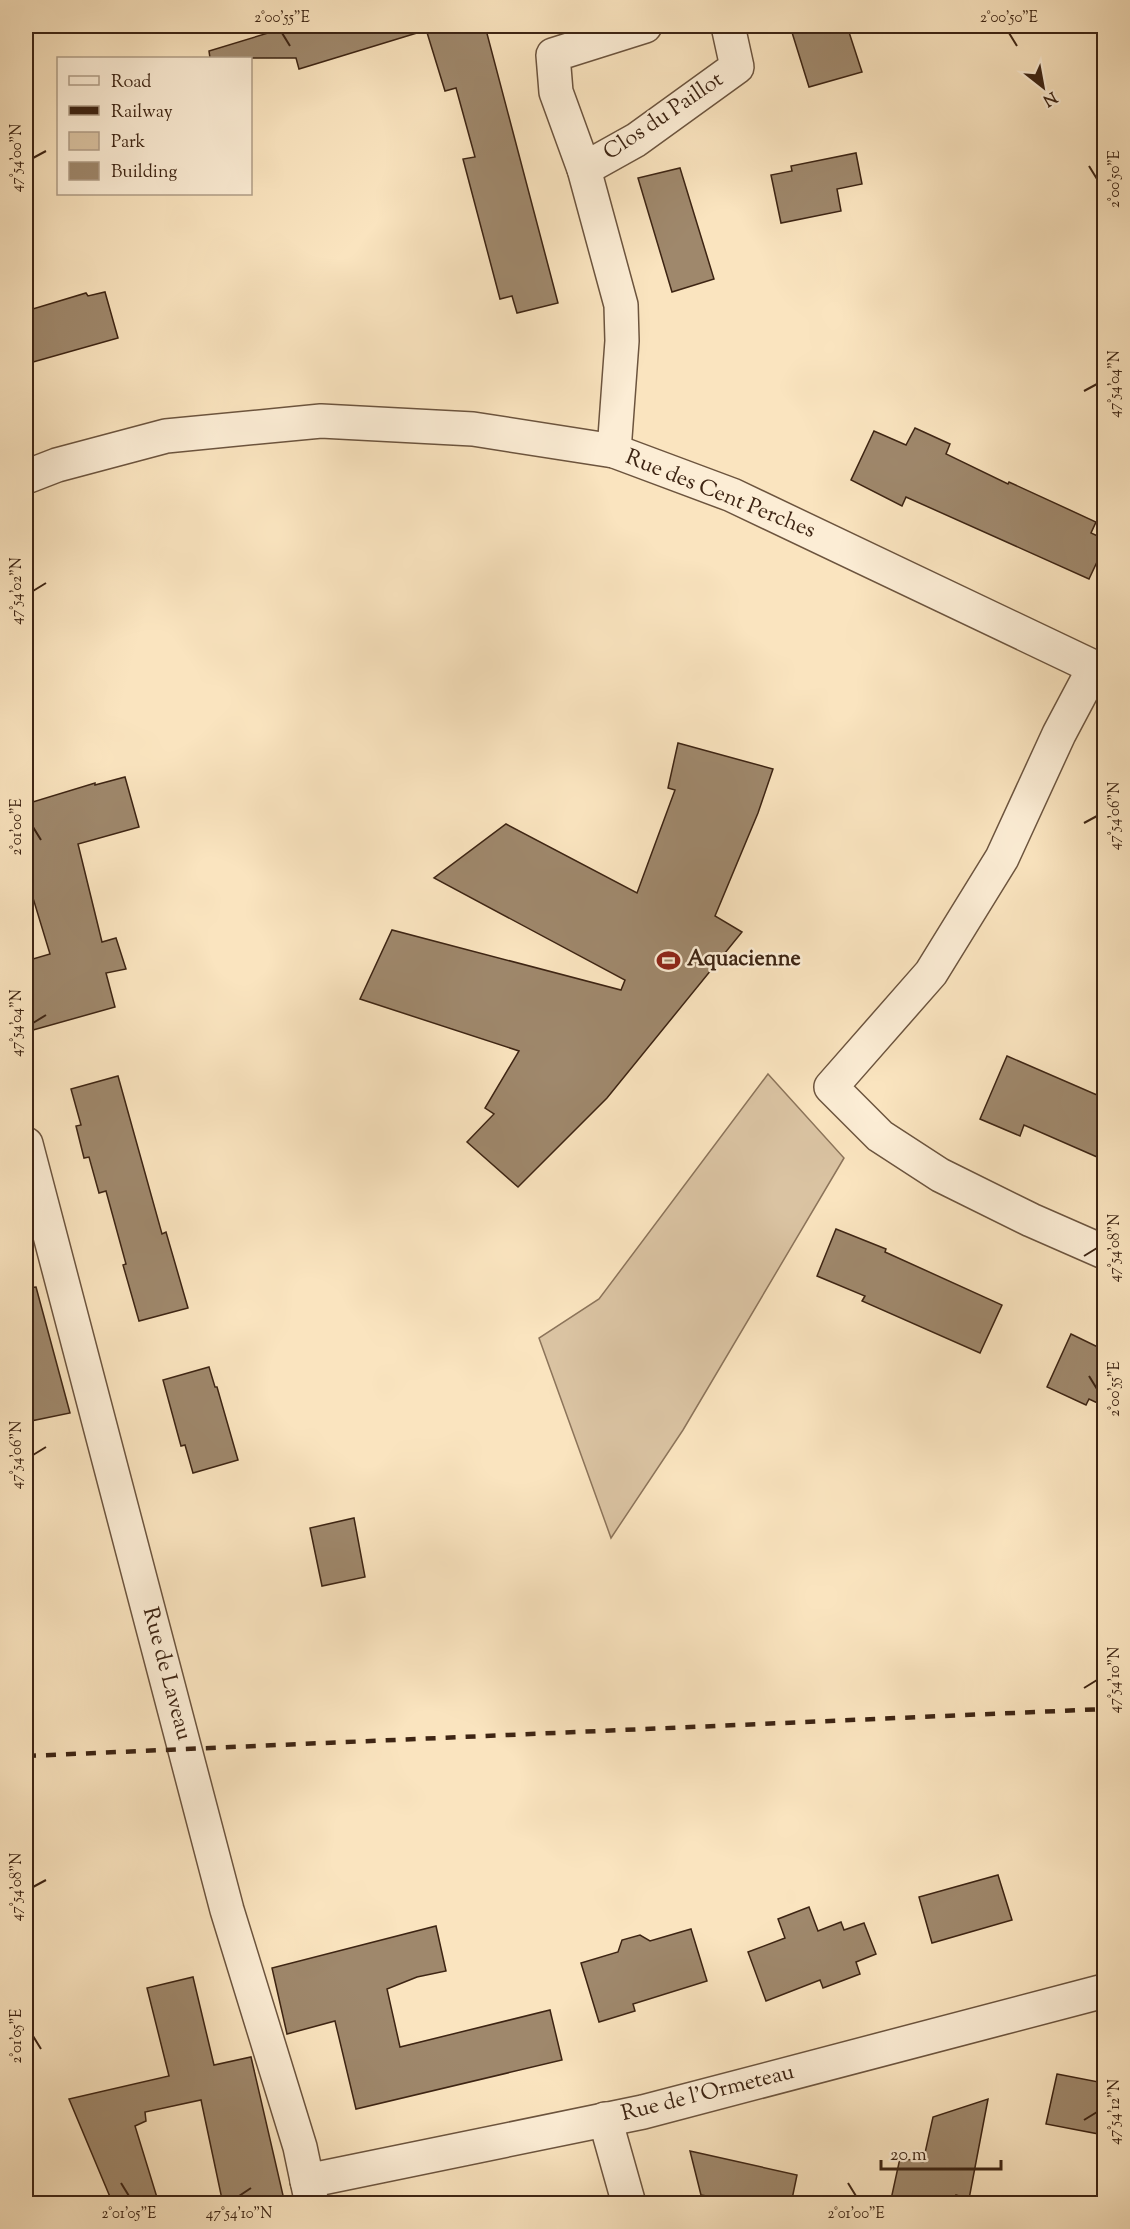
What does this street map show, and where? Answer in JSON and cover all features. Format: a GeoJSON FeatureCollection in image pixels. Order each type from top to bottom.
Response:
{"type":"FeatureCollection","features":[{"type":"Feature","properties":{"kind":"street","name":"Clos du Paillot"},"geometry":{"type":"LineString","coordinates":[[614,451],[622,341],[621,305],[584,169],[556,92],[553,55],[645,26]]}},
{"type":"Feature","properties":{"kind":"street","name":"Clos du Paillot"},"geometry":{"type":"LineString","coordinates":[[584,169],[636,140],[737,67],[728,26]]}},
{"type":"Feature","properties":{"kind":"street","name":"Rue des Cent Perches"},"geometry":{"type":"LineString","coordinates":[[26,477],[57,465],[166,436],[321,420],[473,429],[614,451],[732,495],[1099,670]]}},
{"type":"Feature","properties":{"kind":"street"},"geometry":{"type":"LineString","coordinates":[[1099,670],[1059,734],[1002,858],[931,973],[831,1087],[880,1136],[940,1175],[1031,1220],[1104,1252]]}},
{"type":"Feature","properties":{"kind":"street","name":"Rue de Laveau"},"geometry":{"type":"LineString","coordinates":[[26,1144],[227,1910],[300,2147],[309,2192]]}},
{"type":"Feature","properties":{"kind":"street","name":"Rue de l'Ormeteau"},"geometry":{"type":"LineString","coordinates":[[309,2192],[605,2119],[655,2109],[1104,1991]]}},
{"type":"Feature","properties":{"kind":"street"},"geometry":{"type":"LineString","coordinates":[[605,2119],[629,2204]]}},
{"type":"Feature","properties":{"kind":"green space"},"geometry":{"type":"Polygon","coordinates":[[[768,1074],[844,1158],[683,1430],[611,1538],[539,1338],[599,1299],[768,1074]]]}},
{"type":"Feature","properties":{"kind":"building"},"geometry":{"type":"Polygon","coordinates":[[[291,26],[415,26],[417,33],[299,69],[296,58],[210,57],[209,51],[291,26]]]}},
{"type":"Feature","properties":{"kind":"building"},"geometry":{"type":"Polygon","coordinates":[[[425,26],[485,26],[558,303],[517,313],[512,296],[500,299],[463,159],[475,157],[456,88],[445,91],[425,26]]]}},
{"type":"Feature","properties":{"kind":"building"},"geometry":{"type":"Polygon","coordinates":[[[790,26],[847,26],[862,72],[809,87],[790,26]]]}},
{"type":"Feature","properties":{"kind":"building"},"geometry":{"type":"Polygon","coordinates":[[[856,153],[862,184],[837,189],[841,211],[781,223],[771,175],[792,171],[791,166],[856,153]]]}},
{"type":"Feature","properties":{"kind":"building"},"geometry":{"type":"Polygon","coordinates":[[[680,168],[714,279],[672,292],[638,178],[680,168]]]}},
{"type":"Feature","properties":{"kind":"building"},"geometry":{"type":"Polygon","coordinates":[[[105,292],[118,338],[26,364],[26,311],[86,293],[88,296],[105,292]]]}},
{"type":"Feature","properties":{"kind":"building"},"geometry":{"type":"Polygon","coordinates":[[[915,428],[950,444],[946,454],[1096,522],[1091,533],[1104,539],[1104,547],[1089,579],[906,497],[902,506],[851,480],[874,431],[906,445],[915,428]]]}},
{"type":"Feature","properties":{"kind":"building"},"geometry":{"type":"Polygon","coordinates":[[[678,743],[773,769],[758,813],[715,916],[742,932],[607,1098],[518,1187],[467,1142],[494,1114],[485,1108],[519,1051],[360,999],[392,930],[621,990],[625,980],[434,878],[506,824],[637,893],[675,790],[668,788],[678,743]]]}},
{"type":"Feature","properties":{"kind":"building"},"geometry":{"type":"Polygon","coordinates":[[[125,777],[139,827],[78,844],[102,942],[116,938],[126,969],[106,973],[115,1007],[26,1032],[26,961],[50,954],[26,875],[26,804],[95,783],[95,785],[125,777]]]}},
{"type":"Feature","properties":{"kind":"building"},"geometry":{"type":"Polygon","coordinates":[[[1007,1056],[1104,1098],[1104,1160],[1024,1125],[1020,1136],[980,1119],[1007,1056]]]}},
{"type":"Feature","properties":{"kind":"building"},"geometry":{"type":"Polygon","coordinates":[[[118,1076],[162,1234],[166,1232],[188,1308],[139,1321],[106,1191],[99,1193],[89,1157],[84,1158],[76,1126],[81,1125],[71,1089],[118,1076]]]}},
{"type":"Feature","properties":{"kind":"building"},"geometry":{"type":"Polygon","coordinates":[[[836,1229],[886,1249],[885,1252],[1002,1305],[980,1353],[862,1301],[865,1296],[817,1276],[836,1229]]]}},
{"type":"Feature","properties":{"kind":"building"},"geometry":{"type":"Polygon","coordinates":[[[36,1287],[70,1413],[26,1422],[26,1288],[36,1287]]]}},
{"type":"Feature","properties":{"kind":"building"},"geometry":{"type":"Polygon","coordinates":[[[1071,1334],[1104,1350],[1104,1406],[1089,1399],[1086,1405],[1047,1387],[1071,1334]]]}},
{"type":"Feature","properties":{"kind":"building"},"geometry":{"type":"Polygon","coordinates":[[[209,1367],[238,1460],[193,1473],[185,1445],[181,1446],[163,1380],[209,1367]]]}},
{"type":"Feature","properties":{"kind":"building"},"geometry":{"type":"Polygon","coordinates":[[[354,1518],[365,1577],[322,1586],[310,1528],[354,1518]]]}},
{"type":"Feature","properties":{"kind":"building"},"geometry":{"type":"Polygon","coordinates":[[[998,1875],[1012,1920],[932,1943],[919,1897],[998,1875]]]}},
{"type":"Feature","properties":{"kind":"building"},"geometry":{"type":"Polygon","coordinates":[[[809,1907],[818,1931],[841,1922],[844,1930],[864,1923],[876,1954],[856,1962],[860,1974],[823,1988],[820,1980],[766,2001],[748,1952],[785,1938],[778,1919],[809,1907]]]}},
{"type":"Feature","properties":{"kind":"building"},"geometry":{"type":"Polygon","coordinates":[[[436,1926],[446,1971],[417,1977],[387,1989],[400,2047],[550,2010],[562,2060],[356,2109],[335,2021],[287,2034],[272,1968],[436,1926]]]}},
{"type":"Feature","properties":{"kind":"building"},"geometry":{"type":"Polygon","coordinates":[[[691,1929],[707,1981],[633,2004],[635,2011],[599,2022],[581,1963],[618,1952],[622,1940],[640,1935],[650,1941],[691,1929]]]}},
{"type":"Feature","properties":{"kind":"building"},"geometry":{"type":"Polygon","coordinates":[[[193,1977],[214,2065],[251,2057],[285,2204],[223,2204],[201,2100],[145,2112],[146,2121],[135,2126],[159,2204],[113,2204],[69,2099],[169,2076],[147,1988],[193,1977]]]}},
{"type":"Feature","properties":{"kind":"building"},"geometry":{"type":"Polygon","coordinates":[[[1057,2074],[1104,2083],[1104,2135],[1046,2124],[1057,2074]]]}},
{"type":"Feature","properties":{"kind":"building"},"geometry":{"type":"Polygon","coordinates":[[[988,2099],[969,2199],[956,2195],[954,2204],[890,2204],[900,2158],[923,2162],[933,2117],[988,2099]]]}},
{"type":"Feature","properties":{"kind":"building"},"geometry":{"type":"Polygon","coordinates":[[[690,2151],[797,2175],[791,2204],[712,2204],[713,2197],[701,2195],[690,2151]]]}},
{"type":"Feature","properties":{"kind":"railway"},"geometry":{"type":"LineString","coordinates":[[26,1756],[1104,1709]]}},
{"type":"Feature","properties":{"kind":"place","name":"Aquacienne"},"geometry":{"type":"Point","coordinates":[669,960]}}]}
